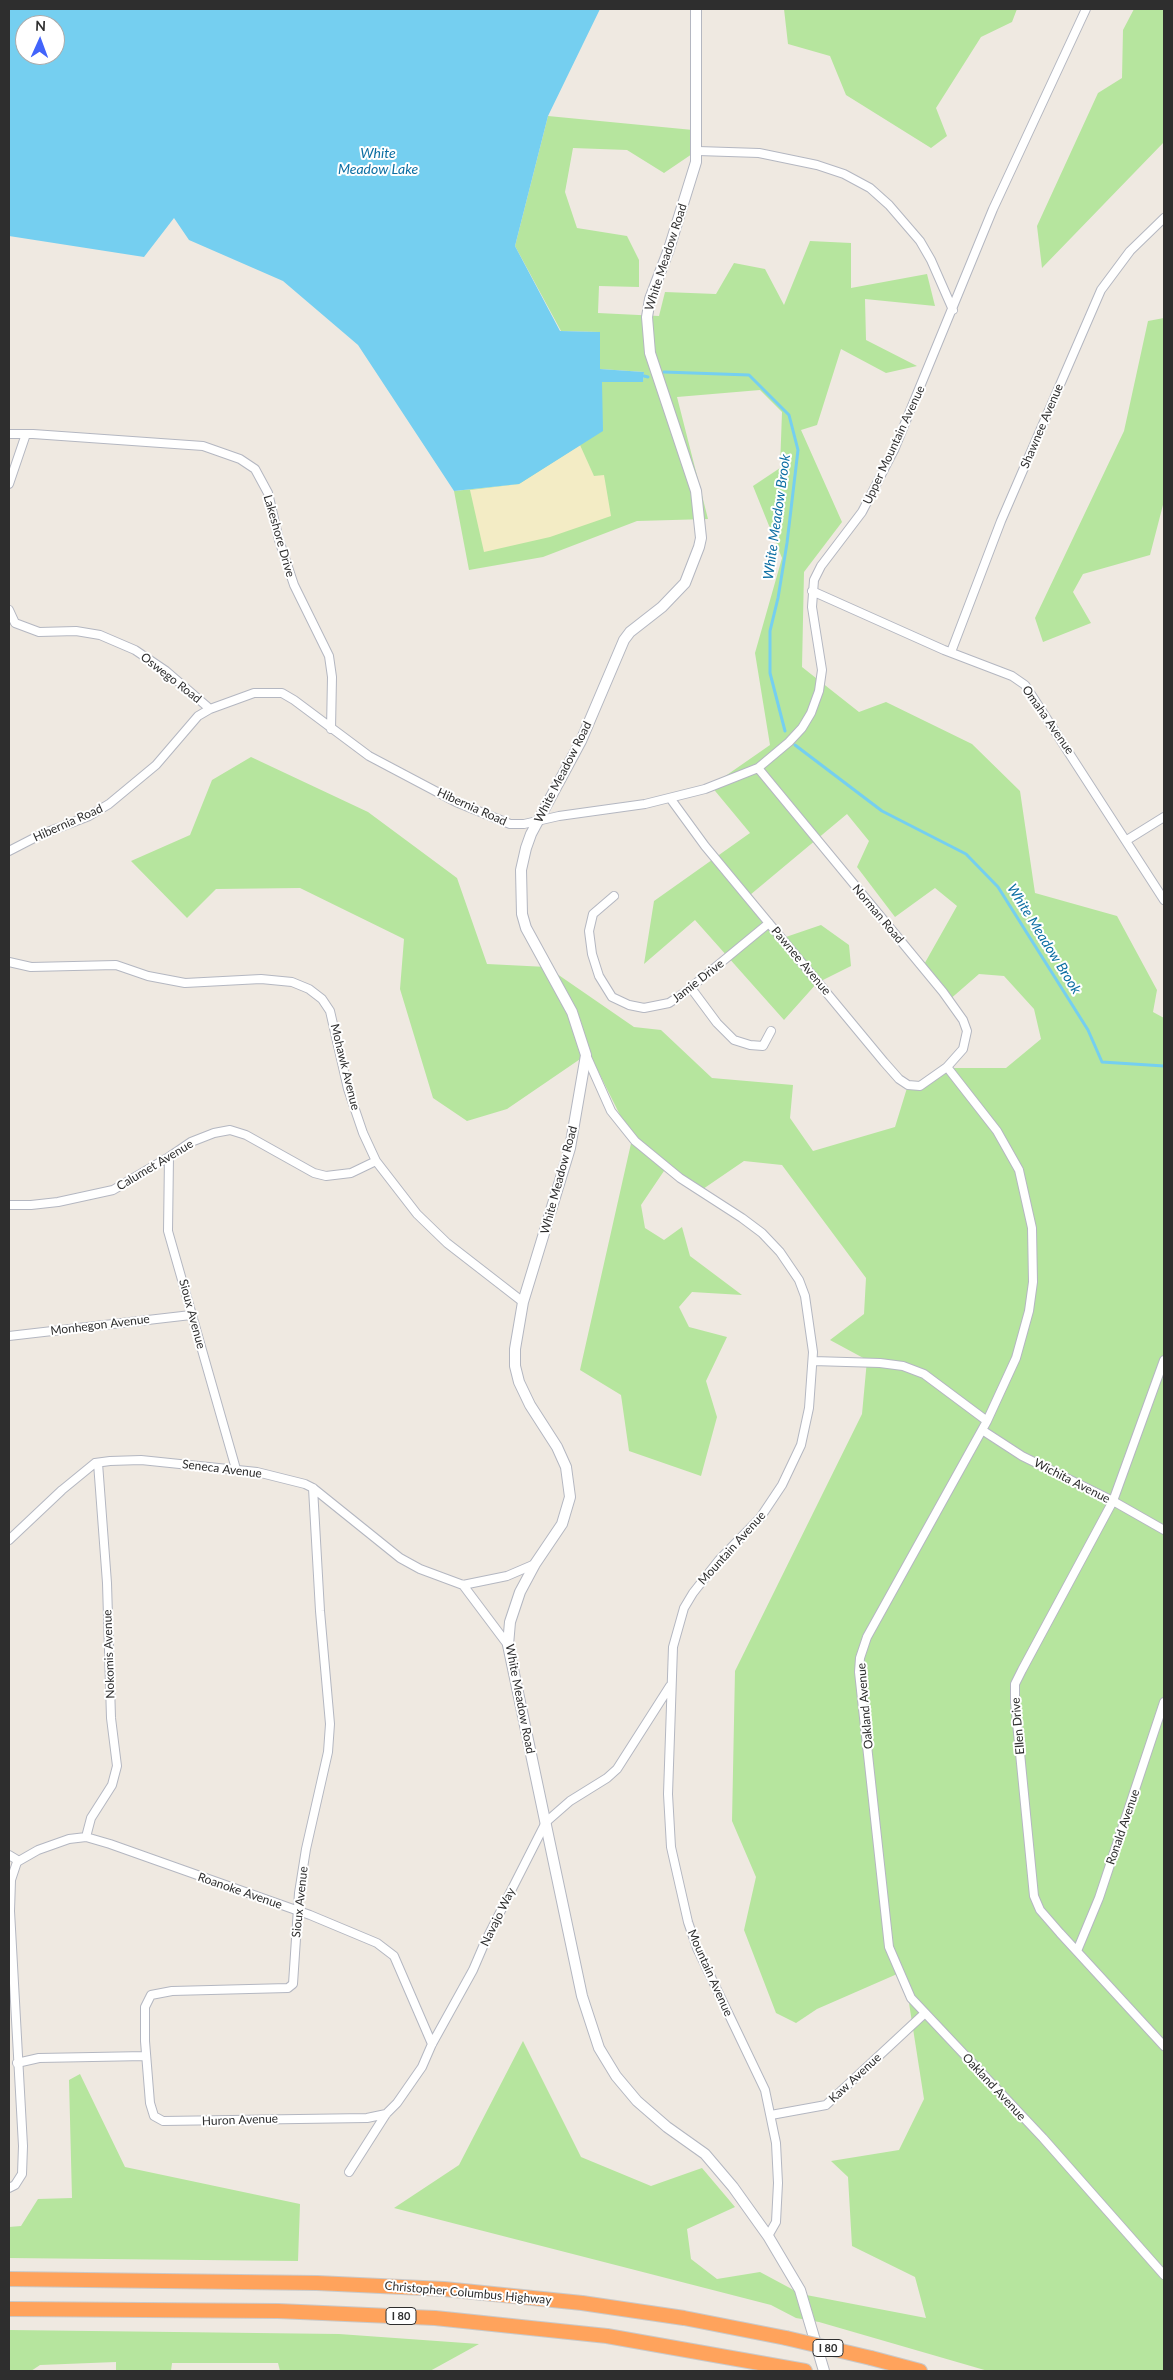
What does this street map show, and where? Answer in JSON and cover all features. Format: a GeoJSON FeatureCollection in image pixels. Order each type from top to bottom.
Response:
{"type":"FeatureCollection","features":[{"type":"Feature","properties":{"kind":"highway","name":"Christopher Columbus Highway"},"geometry":{"type":"LineString","coordinates":[[9,2280],[317,2283],[444,2289],[582,2303],[684,2318],[786,2338],[920,2371]]}},
{"type":"Feature","properties":{"kind":"highway","name":"I 80"},"geometry":{"type":"LineString","coordinates":[[9,2309],[285,2311],[435,2318],[607,2336],[805,2371]]}},
{"type":"Feature","properties":{"kind":"street","name":"White Meadow Road"},"geometry":{"type":"LineString","coordinates":[[696,9],[698,150],[683,206],[650,299],[647,317],[650,354],[696,490],[701,538],[697,557],[689,577],[680,589],[662,607],[637,625],[624,640],[581,741],[526,848],[521,870],[522,914],[526,928],[572,1012],[586,1055],[570,1148],[516,1330],[514,1366],[530,1405],[557,1447],[566,1468],[570,1497],[562,1524],[535,1564],[520,1592],[513,1611],[508,1645],[582,1996],[599,2048],[616,2076],[637,2101],[667,2127],[705,2154],[733,2187],[768,2236],[800,2290],[824,2371]]}},
{"type":"Feature","properties":{"kind":"street","name":"Upper Mountain Avenue"},"geometry":{"type":"LineString","coordinates":[[539,821],[670,798],[733,780],[758,768],[779,751],[802,728],[811,713],[819,691],[822,670],[812,607],[814,580],[821,566],[862,512],[894,450],[994,209],[1086,9]]}},
{"type":"Feature","properties":{"kind":"street"},"geometry":{"type":"LineString","coordinates":[[698,150],[759,153],[817,165],[844,174],[870,188],[920,241],[931,260],[953,310]]}},
{"type":"Feature","properties":{"kind":"street","name":"Shawnee Avenue"},"geometry":{"type":"LineString","coordinates":[[951,652],[1001,521],[1101,290],[1130,251],[1164,218]]}},
{"type":"Feature","properties":{"kind":"street","name":"Lakeshore Drive"},"geometry":{"type":"LineString","coordinates":[[9,434],[203,446],[240,458],[255,470],[268,493],[288,571],[329,656],[332,677],[331,729]]}},
{"type":"Feature","properties":{"kind":"street"},"geometry":{"type":"LineString","coordinates":[[9,484],[26,434]]}},
{"type":"Feature","properties":{"kind":"street","name":"Omaha Avenue"},"geometry":{"type":"LineString","coordinates":[[812,591],[951,652],[1012,676],[1026,685],[1164,900]]}},
{"type":"Feature","properties":{"kind":"street","name":"Oswego Road"},"geometry":{"type":"LineString","coordinates":[[9,610],[11,622],[39,632],[76,631],[100,635],[119,642],[135,650],[166,671],[210,709],[254,693],[282,694],[294,700],[331,729]]}},
{"type":"Feature","properties":{"kind":"street","name":"Hibernia Road"},"geometry":{"type":"LineString","coordinates":[[9,852],[40,835],[89,816],[109,804],[156,765],[198,716],[210,709]]}},
{"type":"Feature","properties":{"kind":"street","name":"Hibernia Road"},"geometry":{"type":"LineString","coordinates":[[331,729],[369,756],[465,806],[510,824],[539,821]]}},
{"type":"Feature","properties":{"kind":"street","name":"Norman Road"},"geometry":{"type":"LineString","coordinates":[[758,768],[943,992],[963,1020],[967,1031],[963,1049],[948,1067]]}},
{"type":"Feature","properties":{"kind":"street","name":"Pawnee Avenue"},"geometry":{"type":"LineString","coordinates":[[670,798],[705,846],[899,1079],[908,1085],[920,1086],[948,1067]]}},
{"type":"Feature","properties":{"kind":"street"},"geometry":{"type":"LineString","coordinates":[[1127,840],[1164,817]]}},
{"type":"Feature","properties":{"kind":"street","name":"Jamie Drive"},"geometry":{"type":"LineString","coordinates":[[614,896],[593,914],[589,931],[592,954],[599,976],[612,998],[644,1008],[669,1003],[691,988],[769,923]]}},
{"type":"Feature","properties":{"kind":"street","name":"Mohawk Avenue"},"geometry":{"type":"LineString","coordinates":[[9,962],[31,967],[116,965],[148,976],[185,983],[261,979],[300,983],[316,994],[330,1011],[348,1089],[363,1133],[376,1161],[417,1214],[447,1243],[523,1302]]}},
{"type":"Feature","properties":{"kind":"street"},"geometry":{"type":"LineString","coordinates":[[691,988],[717,1023],[734,1040],[750,1045],[763,1046],[771,1031]]}},
{"type":"Feature","properties":{"kind":"street","name":"Mountain Avenue"},"geometry":{"type":"LineString","coordinates":[[586,1055],[611,1111],[635,1141],[680,1178],[742,1218],[762,1234],[780,1252],[799,1280],[805,1296],[813,1361],[809,1408],[801,1445],[771,1504],[705,1577],[684,1608],[673,1647],[671,1684],[668,1794],[671,1847],[679,1885],[697,1948],[718,1996],[765,2090],[778,2182],[775,2228],[768,2236]]}},
{"type":"Feature","properties":{"kind":"street","name":"Oakland Avenue"},"geometry":{"type":"LineString","coordinates":[[948,1067],[997,1131],[1019,1170],[1032,1228],[1033,1282],[1024,1333],[1016,1358],[987,1421],[867,1637],[860,1658],[859,1672],[888,1947],[911,1998],[1042,2138],[1164,2275]]}},
{"type":"Feature","properties":{"kind":"street","name":"Calumet Avenue"},"geometry":{"type":"LineString","coordinates":[[9,1205],[58,1202],[113,1190],[170,1157],[191,1142],[214,1133],[230,1130],[246,1134],[314,1173],[326,1176],[350,1173],[376,1161]]}},
{"type":"Feature","properties":{"kind":"street","name":"Sioux Avenue"},"geometry":{"type":"LineString","coordinates":[[170,1157],[168,1231],[236,1469]]}},
{"type":"Feature","properties":{"kind":"street","name":"Monhegon Avenue"},"geometry":{"type":"LineString","coordinates":[[9,1336],[191,1315]]}},
{"type":"Feature","properties":{"kind":"street","name":"Ellen Drive"},"geometry":{"type":"LineString","coordinates":[[1164,1360],[1113,1501],[1016,1684],[1015,1702],[1034,1896],[1040,1910],[1164,2046]]}},
{"type":"Feature","properties":{"kind":"street"},"geometry":{"type":"LineString","coordinates":[[813,1361],[880,1363],[917,1371],[939,1383],[987,1421]]}},
{"type":"Feature","properties":{"kind":"street","name":"Wichita Avenue"},"geometry":{"type":"LineString","coordinates":[[982,1430],[1022,1456],[1113,1501],[1164,1530]]}},
{"type":"Feature","properties":{"kind":"street","name":"Seneca Avenue"},"geometry":{"type":"LineString","coordinates":[[98,1463],[141,1460],[236,1469],[257,1472],[313,1488],[400,1558],[420,1569],[463,1585]]}},
{"type":"Feature","properties":{"kind":"street"},"geometry":{"type":"LineString","coordinates":[[9,1540],[68,1485],[98,1463]]}},
{"type":"Feature","properties":{"kind":"street","name":"Nokomis Avenue"},"geometry":{"type":"LineString","coordinates":[[86,1837],[91,1818],[112,1785],[118,1766],[111,1718],[107,1583],[98,1463]]}},
{"type":"Feature","properties":{"kind":"street","name":"Sioux Avenue"},"geometry":{"type":"LineString","coordinates":[[146,2056],[145,2007],[151,1995],[172,1992],[288,1988],[293,1984],[298,1910],[306,1849],[328,1752],[330,1724],[320,1611],[313,1488]]}},
{"type":"Feature","properties":{"kind":"street"},"geometry":{"type":"LineString","coordinates":[[508,1645],[463,1585],[507,1576],[535,1564]]}},
{"type":"Feature","properties":{"kind":"street","name":"Navajo Way"},"geometry":{"type":"LineString","coordinates":[[349,2172],[386,2114],[397,2103],[422,2067],[432,2044],[473,1970],[489,1934],[546,1822],[570,1801],[607,1778],[617,1769],[671,1684]]}},
{"type":"Feature","properties":{"kind":"street","name":"Ronald Avenue"},"geometry":{"type":"LineString","coordinates":[[1077,1951],[1099,1898],[1164,1702]]}},
{"type":"Feature","properties":{"kind":"street","name":"Roanoke Avenue"},"geometry":{"type":"LineString","coordinates":[[19,1861],[46,1847],[69,1839],[86,1837],[298,1910],[356,1933],[377,1943],[394,1956],[432,2044]]}},
{"type":"Feature","properties":{"kind":"street"},"geometry":{"type":"LineString","coordinates":[[9,1855],[19,1861],[11,1880],[10,1911],[23,2146],[22,2174],[9,2188]]}},
{"type":"Feature","properties":{"kind":"street","name":"Kaw Avenue"},"geometry":{"type":"LineString","coordinates":[[770,2115],[826,2105],[925,2013]]}},
{"type":"Feature","properties":{"kind":"street"},"geometry":{"type":"LineString","coordinates":[[17,2063],[39,2058],[146,2056]]}},
{"type":"Feature","properties":{"kind":"street","name":"Huron Avenue"},"geometry":{"type":"LineString","coordinates":[[146,2056],[150,2103],[154,2116],[163,2121],[367,2118],[386,2114]]}},
{"type":"Feature","properties":{"kind":"green space"},"geometry":{"type":"Polygon","coordinates":[[[784,9],[1017,9],[1012,22],[981,37],[936,108],[947,136],[931,148],[846,95],[830,56],[788,44],[784,9]]]}},
{"type":"Feature","properties":{"kind":"green space"},"geometry":{"type":"Polygon","coordinates":[[[1134,9],[1164,9],[1164,142],[1042,268],[1037,226],[1098,93],[1122,78],[1123,30],[1134,9]]]}},
{"type":"Feature","properties":{"kind":"green space"},"geometry":{"type":"Polygon","coordinates":[[[548,116],[693,130],[692,154],[664,173],[627,150],[573,148],[565,192],[577,228],[627,236],[639,260],[639,287],[599,286],[598,313],[659,316],[665,292],[716,294],[734,263],[765,269],[784,305],[810,241],[851,243],[851,288],[927,274],[935,306],[865,299],[866,340],[917,366],[886,373],[841,349],[817,425],[801,430],[842,522],[804,572],[802,667],[859,712],[886,702],[972,744],[1020,791],[1035,893],[1117,916],[1157,990],[1153,1012],[1164,1018],[1164,2371],[988,2371],[819,2322],[796,2318],[771,2305],[394,2208],[459,2165],[523,2041],[581,2157],[651,2186],[702,2168],[735,2207],[687,2229],[691,2259],[717,2279],[760,2272],[801,2294],[926,2318],[915,2277],[852,2246],[848,2177],[831,2161],[899,2150],[924,2099],[904,1971],[817,2009],[796,2023],[776,2013],[744,1930],[756,1877],[732,1821],[735,1671],[862,1414],[867,1360],[830,1340],[864,1314],[866,1278],[782,1165],[744,1161],[703,1189],[668,1165],[641,1205],[645,1228],[664,1240],[682,1227],[690,1256],[742,1295],[692,1292],[679,1307],[689,1327],[727,1337],[706,1381],[717,1417],[701,1476],[629,1451],[621,1395],[580,1370],[632,1139],[589,1053],[507,1109],[467,1121],[433,1098],[400,989],[404,939],[300,888],[216,889],[187,918],[131,861],[190,835],[212,780],[251,757],[368,812],[457,878],[487,964],[547,967],[634,1027],[661,1030],[712,1078],[793,1085],[790,1118],[813,1151],[895,1127],[907,1088],[945,1068],[1006,1068],[1041,1039],[1034,1009],[1004,976],[979,974],[948,1001],[922,968],[957,906],[935,888],[895,917],[857,867],[869,841],[847,814],[750,895],[780,939],[821,925],[849,945],[851,966],[817,983],[784,1020],[695,920],[644,964],[654,901],[750,833],[711,786],[770,745],[755,653],[782,558],[753,486],[780,468],[782,412],[760,390],[677,397],[708,519],[637,521],[543,557],[469,570],[454,491],[519,484],[602,382],[643,381],[644,372],[600,369],[599,332],[561,331],[515,246],[548,116]]]}},
{"type":"Feature","properties":{"kind":"green space"},"geometry":{"type":"Polygon","coordinates":[[[1164,318],[1164,501],[1150,555],[1083,574],[1073,592],[1091,623],[1043,642],[1035,618],[1124,431],[1148,321],[1164,318]]]}},
{"type":"Feature","properties":{"kind":"green space"},"geometry":{"type":"Polygon","coordinates":[[[80,2074],[125,2167],[300,2204],[298,2261],[9,2258],[9,2227],[21,2226],[38,2199],[72,2198],[69,2080],[80,2074]]]}},
{"type":"Feature","properties":{"kind":"green space"},"geometry":{"type":"Polygon","coordinates":[[[9,2330],[339,2334],[479,2344],[430,2371],[280,2371],[278,2363],[172,2363],[171,2371],[116,2371],[116,2362],[40,2365],[31,2371],[9,2371],[9,2330]]]}},
{"type":"Feature","properties":{"kind":"sand"},"geometry":{"type":"Polygon","coordinates":[[[580,445],[594,476],[604,475],[611,516],[550,537],[484,552],[470,490],[519,484],[580,445]]]}},
{"type":"Feature","properties":{"kind":"water","name":"White Meadow Lake"},"geometry":{"type":"Polygon","coordinates":[[[9,9],[600,9],[548,116],[515,246],[560,331],[600,332],[600,369],[644,372],[643,382],[602,382],[603,431],[519,484],[454,491],[358,345],[283,281],[189,240],[174,218],[144,257],[9,236],[9,9]]]}},
{"type":"Feature","properties":{"kind":"waterway","name":"White Meadow Brook"},"geometry":{"type":"LineString","coordinates":[[664,372],[749,375],[789,415],[798,450],[787,543],[778,598],[770,631],[770,673],[785,731]]}},
{"type":"Feature","properties":{"kind":"waterway","name":"White Meadow Brook"},"geometry":{"type":"LineString","coordinates":[[644,376],[648,377]]}},
{"type":"Feature","properties":{"kind":"waterway","name":"White Meadow Brook"},"geometry":{"type":"LineString","coordinates":[[795,745],[882,811],[966,854],[998,887],[1088,1030],[1102,1062],[1164,1066]]}}]}
